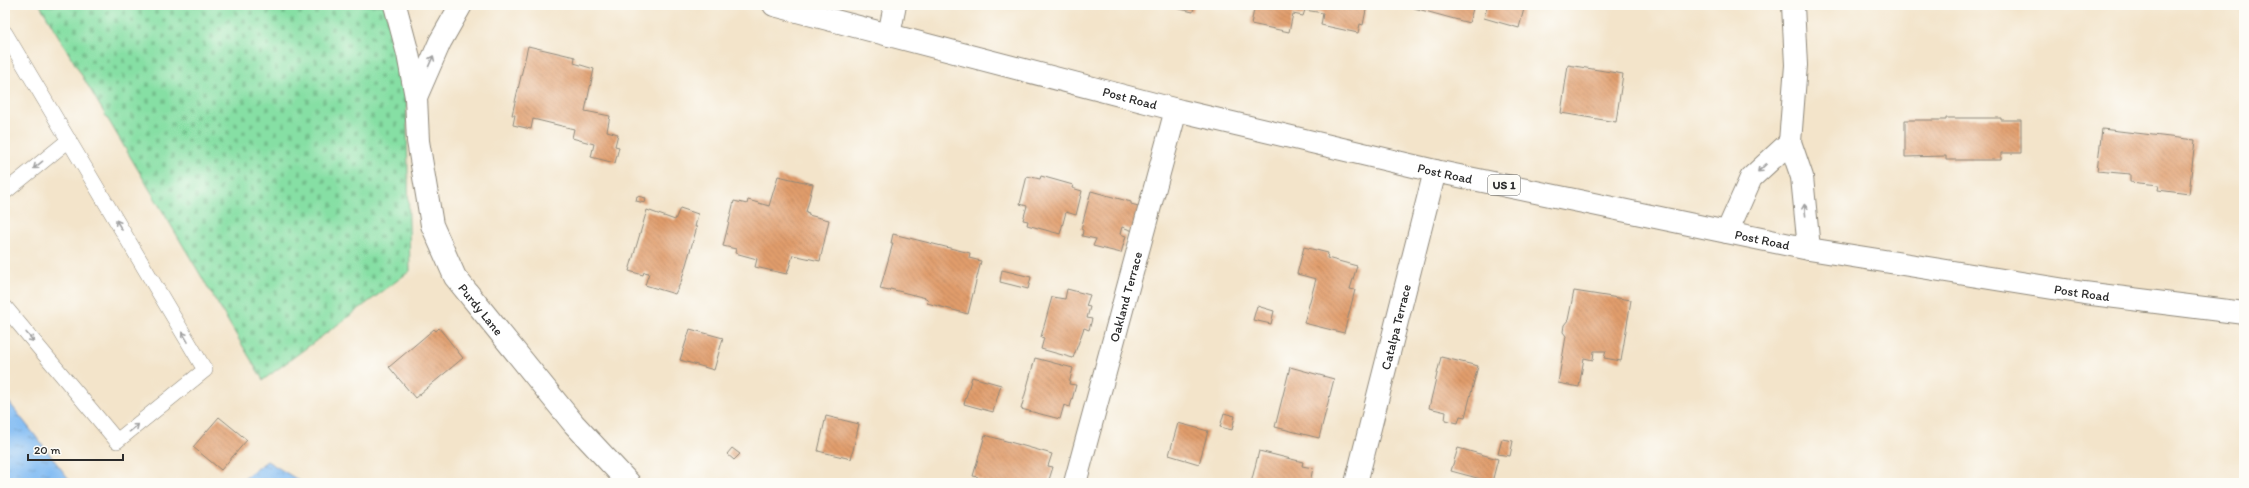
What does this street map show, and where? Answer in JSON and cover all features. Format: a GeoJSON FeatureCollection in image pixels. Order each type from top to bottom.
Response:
{"type":"FeatureCollection","features":[{"type":"Feature","properties":{"kind":"main road","name":"Purdy Lane"},"geometry":{"type":"LineString","coordinates":[[395,5],[408,54],[416,97],[418,141],[432,225],[454,277],[574,424],[629,483]]}},
{"type":"Feature","properties":{"kind":"main road","name":"Purdy Lane"},"geometry":{"type":"LineString","coordinates":[[416,97],[440,42],[461,5]]}},
{"type":"Feature","properties":{"kind":"main road","name":"Post Road"},"geometry":{"type":"LineString","coordinates":[[774,5],[1176,110],[1435,171],[1810,249],[2084,293],[2244,313]]}},
{"type":"Feature","properties":{"kind":"main road"},"geometry":{"type":"LineString","coordinates":[[889,35],[894,5]]}},
{"type":"Feature","properties":{"kind":"main road"},"geometry":{"type":"LineString","coordinates":[[1793,5],[1796,65],[1790,142],[1802,177],[1810,249]]}},
{"type":"Feature","properties":{"kind":"main road","name":"Oakland Terrace"},"geometry":{"type":"LineString","coordinates":[[1074,483],[1176,110]]}},
{"type":"Feature","properties":{"kind":"main road"},"geometry":{"type":"LineString","coordinates":[[1727,232],[1751,178],[1790,142]]}},
{"type":"Feature","properties":{"kind":"main road","name":"Catalpa Terrace"},"geometry":{"type":"LineString","coordinates":[[1356,483],[1435,171]]}},
{"type":"Feature","properties":{"kind":"lane"},"geometry":{"type":"LineString","coordinates":[[5,33],[205,370],[117,442],[5,307]]}},
{"type":"Feature","properties":{"kind":"lane"},"geometry":{"type":"LineString","coordinates":[[5,192],[68,140]]}},
{"type":"Feature","properties":{"kind":"green space"},"geometry":{"type":"Polygon","coordinates":[[[40,5],[384,5],[406,81],[410,271],[263,380],[40,5]]]}},
{"type":"Feature","properties":{"kind":"water"},"geometry":{"type":"Polygon","coordinates":[[[5,397],[72,483],[5,483],[5,397]]]}},
{"type":"Feature","properties":{"kind":"water"},"geometry":{"type":"Polygon","coordinates":[[[267,461],[303,483],[237,483],[267,461]]]}},
{"type":"Feature","properties":{"kind":"building"},"geometry":{"type":"Polygon","coordinates":[[[1171,5],[1194,5],[1193,12],[1171,7],[1171,5]]]}},
{"type":"Feature","properties":{"kind":"building"},"geometry":{"type":"Polygon","coordinates":[[[1255,5],[1367,5],[1363,25],[1360,24],[1358,33],[1321,25],[1323,13],[1305,10],[1303,16],[1293,14],[1289,32],[1251,24],[1255,5]]]}},
{"type":"Feature","properties":{"kind":"building"},"geometry":{"type":"Polygon","coordinates":[[[1414,5],[1474,5],[1469,23],[1414,8],[1414,5]]]}},
{"type":"Feature","properties":{"kind":"building"},"geometry":{"type":"Polygon","coordinates":[[[1480,5],[1525,5],[1519,28],[1484,18],[1487,7],[1480,5]]]}},
{"type":"Feature","properties":{"kind":"building"},"geometry":{"type":"Polygon","coordinates":[[[528,46],[575,57],[574,63],[594,69],[585,111],[610,116],[607,131],[618,134],[615,146],[619,147],[615,163],[591,157],[594,144],[572,138],[574,129],[533,119],[531,129],[513,125],[515,115],[512,115],[528,46]]]}},
{"type":"Feature","properties":{"kind":"building"},"geometry":{"type":"Polygon","coordinates":[[[1568,65],[1623,74],[1616,122],[1561,113],[1568,65]]]}},
{"type":"Feature","properties":{"kind":"building"},"geometry":{"type":"Polygon","coordinates":[[[1946,118],[2001,118],[2001,120],[2021,120],[2021,153],[2001,153],[2001,160],[1946,160],[1946,156],[1905,157],[1905,120],[1946,120],[1946,118]]]}},
{"type":"Feature","properties":{"kind":"building"},"geometry":{"type":"Polygon","coordinates":[[[2102,129],[2195,140],[2189,194],[2158,190],[2159,185],[2130,182],[2130,174],[2097,171],[2102,129]]]}},
{"type":"Feature","properties":{"kind":"building"},"geometry":{"type":"Polygon","coordinates":[[[778,176],[813,184],[806,212],[809,213],[808,215],[829,220],[820,261],[793,255],[787,274],[755,267],[757,259],[735,253],[736,249],[723,246],[734,201],[747,204],[748,200],[769,206],[778,176]]]}},
{"type":"Feature","properties":{"kind":"building"},"geometry":{"type":"Polygon","coordinates":[[[1027,176],[1040,179],[1041,176],[1073,185],[1072,188],[1082,191],[1076,215],[1066,212],[1060,234],[1027,225],[1028,221],[1023,220],[1027,206],[1020,204],[1027,176]]]}},
{"type":"Feature","properties":{"kind":"building"},"geometry":{"type":"Polygon","coordinates":[[[1091,191],[1131,202],[1131,204],[1142,207],[1136,232],[1122,227],[1120,234],[1126,236],[1121,253],[1093,246],[1096,239],[1082,236],[1083,230],[1081,229],[1091,191]]]}},
{"type":"Feature","properties":{"kind":"building"},"geometry":{"type":"Polygon","coordinates":[[[637,196],[646,198],[645,203],[636,201],[637,196]]]}},
{"type":"Feature","properties":{"kind":"building"},"geometry":{"type":"Polygon","coordinates":[[[680,208],[698,214],[695,227],[697,227],[681,282],[675,294],[645,285],[649,273],[644,272],[643,275],[629,271],[647,210],[675,220],[680,208]]]}},
{"type":"Feature","properties":{"kind":"building"},"geometry":{"type":"Polygon","coordinates":[[[893,234],[970,253],[969,258],[981,261],[968,314],[927,303],[928,300],[926,298],[890,289],[889,291],[880,289],[893,243],[891,243],[893,234]]]}},
{"type":"Feature","properties":{"kind":"building"},"geometry":{"type":"Polygon","coordinates":[[[1304,247],[1328,253],[1327,258],[1357,266],[1350,289],[1355,290],[1344,333],[1304,323],[1316,279],[1297,274],[1304,247]]]}},
{"type":"Feature","properties":{"kind":"building"},"geometry":{"type":"Polygon","coordinates":[[[1002,270],[1031,277],[1028,289],[1000,282],[1002,270]]]}},
{"type":"Feature","properties":{"kind":"building"},"geometry":{"type":"Polygon","coordinates":[[[1067,289],[1090,295],[1086,306],[1090,307],[1087,318],[1092,319],[1089,330],[1084,328],[1073,358],[1041,349],[1044,338],[1041,337],[1052,297],[1065,299],[1067,289]]]}},
{"type":"Feature","properties":{"kind":"building"},"geometry":{"type":"Polygon","coordinates":[[[1574,291],[1631,300],[1621,361],[1604,358],[1606,351],[1594,351],[1593,360],[1584,358],[1579,387],[1558,383],[1566,336],[1563,332],[1564,325],[1568,320],[1574,291]]]}},
{"type":"Feature","properties":{"kind":"building"},"geometry":{"type":"Polygon","coordinates":[[[1257,306],[1274,311],[1271,324],[1253,320],[1257,306]]]}},
{"type":"Feature","properties":{"kind":"building"},"geometry":{"type":"Polygon","coordinates":[[[439,328],[463,358],[415,398],[389,367],[434,329],[436,331],[439,328]]]}},
{"type":"Feature","properties":{"kind":"building"},"geometry":{"type":"Polygon","coordinates":[[[690,329],[723,338],[714,370],[680,360],[690,329]]]}},
{"type":"Feature","properties":{"kind":"building"},"geometry":{"type":"Polygon","coordinates":[[[1441,357],[1478,366],[1465,417],[1460,416],[1458,423],[1445,420],[1446,412],[1429,408],[1441,357]]]}},
{"type":"Feature","properties":{"kind":"building"},"geometry":{"type":"Polygon","coordinates":[[[1035,358],[1073,368],[1069,384],[1076,385],[1070,407],[1064,405],[1060,419],[1021,409],[1035,358]]]}},
{"type":"Feature","properties":{"kind":"building"},"geometry":{"type":"Polygon","coordinates":[[[1290,367],[1334,379],[1319,438],[1275,427],[1290,367]]]}},
{"type":"Feature","properties":{"kind":"building"},"geometry":{"type":"Polygon","coordinates":[[[972,377],[1001,385],[993,412],[964,404],[972,377]]]}},
{"type":"Feature","properties":{"kind":"building"},"geometry":{"type":"Polygon","coordinates":[[[1224,413],[1235,416],[1232,430],[1220,427],[1224,413]]]}},
{"type":"Feature","properties":{"kind":"building"},"geometry":{"type":"Polygon","coordinates":[[[826,416],[859,424],[851,459],[818,451],[826,416]]]}},
{"type":"Feature","properties":{"kind":"building"},"geometry":{"type":"Polygon","coordinates":[[[219,417],[247,440],[221,470],[193,447],[219,417]]]}},
{"type":"Feature","properties":{"kind":"building"},"geometry":{"type":"Polygon","coordinates":[[[1178,423],[1208,431],[1199,464],[1169,455],[1178,423]]]}},
{"type":"Feature","properties":{"kind":"building"},"geometry":{"type":"Polygon","coordinates":[[[985,435],[1052,454],[1048,466],[1053,467],[1048,483],[989,483],[973,476],[985,435]]]}},
{"type":"Feature","properties":{"kind":"building"},"geometry":{"type":"Polygon","coordinates":[[[1502,439],[1513,441],[1510,456],[1498,454],[1502,439]]]}},
{"type":"Feature","properties":{"kind":"building"},"geometry":{"type":"Polygon","coordinates":[[[732,448],[740,454],[734,460],[727,454],[732,448]]]}},
{"type":"Feature","properties":{"kind":"building"},"geometry":{"type":"Polygon","coordinates":[[[1458,448],[1498,459],[1492,482],[1451,471],[1458,448]]]}},
{"type":"Feature","properties":{"kind":"building"},"geometry":{"type":"Polygon","coordinates":[[[1259,451],[1303,462],[1302,466],[1313,468],[1310,483],[1251,483],[1259,451]]]}}]}
